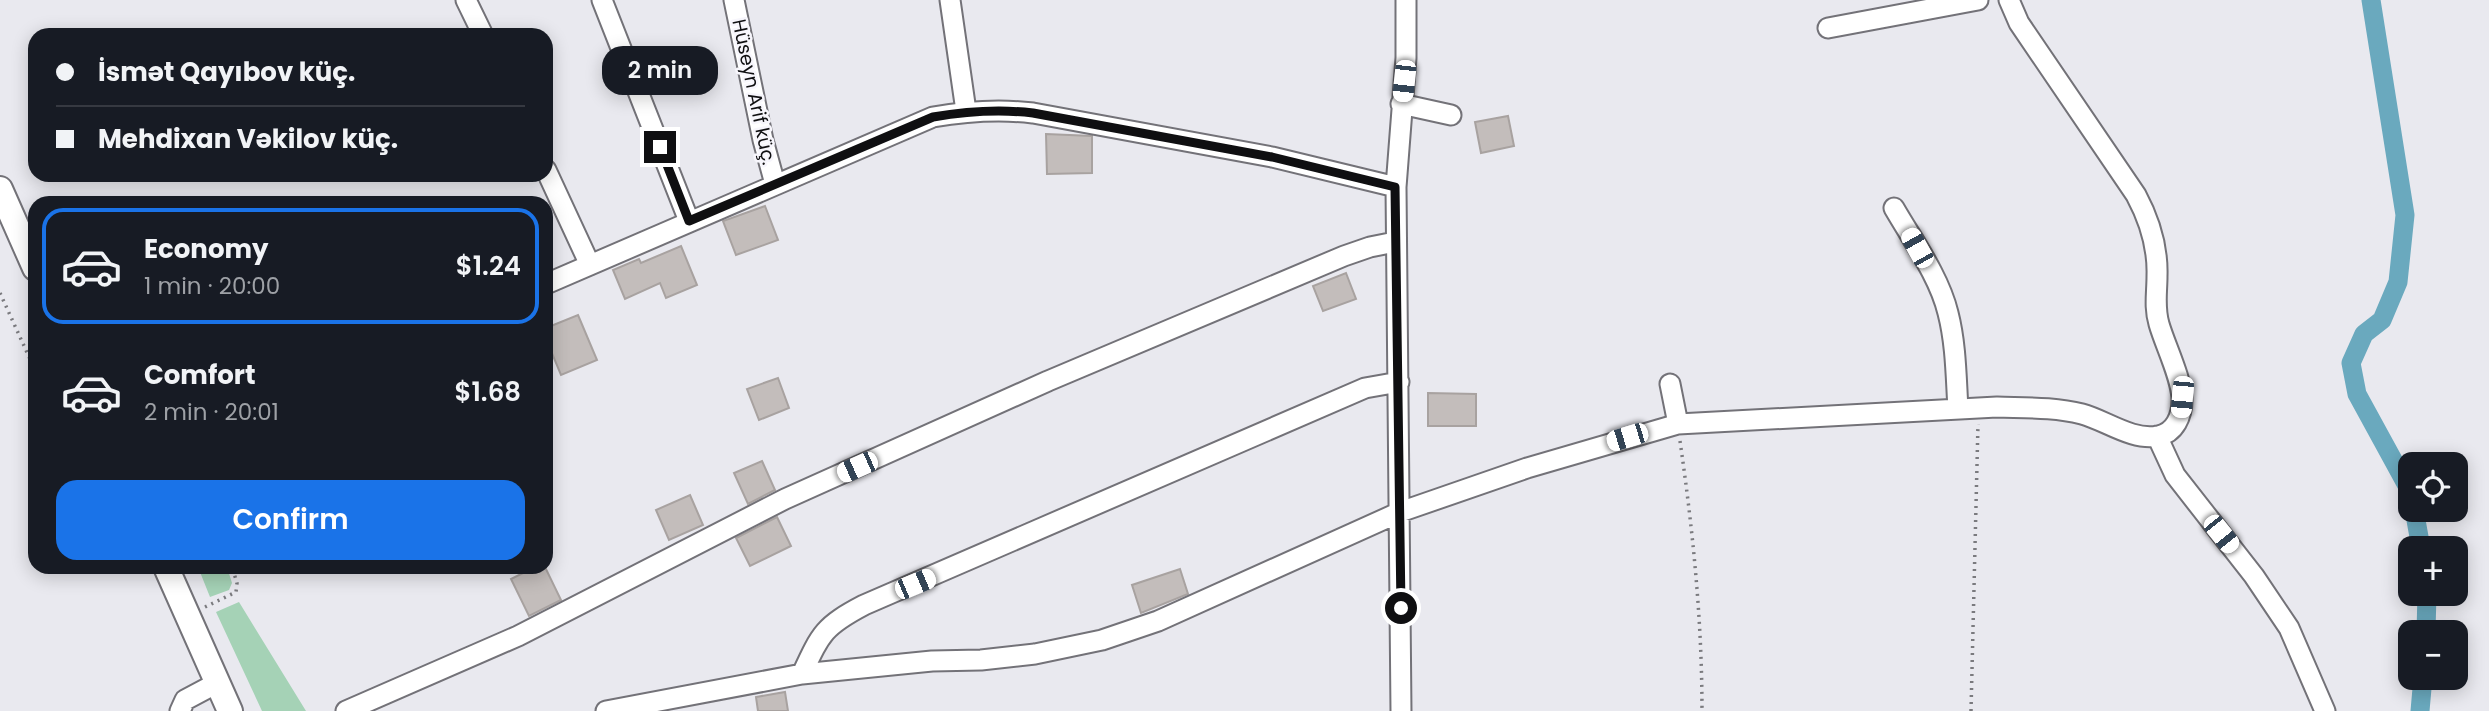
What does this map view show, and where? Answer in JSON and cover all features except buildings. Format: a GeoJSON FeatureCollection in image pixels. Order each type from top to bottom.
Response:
{"type":"FeatureCollection","features":[{"type":"Feature","properties":{"kind":"main road"},"geometry":{"type":"LineString","coordinates":[[0,189],[28,252]]}},
{"type":"Feature","properties":{"kind":"main road"},"geometry":{"type":"LineString","coordinates":[[169,574],[230,711]]}},
{"type":"Feature","properties":{"kind":"street"},"geometry":{"type":"LineString","coordinates":[[466,0],[480,28]]}},
{"type":"Feature","properties":{"kind":"street"},"geometry":{"type":"LineString","coordinates":[[602,0],[689,221]]}},
{"type":"Feature","properties":{"kind":"street","name":"Hüseyn Arif küç."},"geometry":{"type":"LineString","coordinates":[[734,0],[762,140],[775,184]]}},
{"type":"Feature","properties":{"kind":"street"},"geometry":{"type":"LineString","coordinates":[[950,0],[965,111]]}},
{"type":"Feature","properties":{"kind":"street"},"geometry":{"type":"LineString","coordinates":[[1401,711],[1395,187],[1407,48],[1406,0]]}},
{"type":"Feature","properties":{"kind":"street"},"geometry":{"type":"LineString","coordinates":[[1828,28],[1978,0]]}},
{"type":"Feature","properties":{"kind":"street"},"geometry":{"type":"LineString","coordinates":[[606,711],[802,674],[932,661],[981,660],[1102,640],[1158,621],[1400,512],[1527,468],[1678,424],[1979,408],[2050,408],[2083,414],[2140,436],[2157,436],[2171,431],[2181,415],[2182,397],[2158,321],[2155,299],[2156,241],[2149,219],[2136,195],[2019,23],[2009,0]]}},
{"type":"Feature","properties":{"kind":"street"},"geometry":{"type":"LineString","coordinates":[[1401,104],[1451,115]]}},
{"type":"Feature","properties":{"kind":"street"},"geometry":{"type":"LineString","coordinates":[[553,281],[933,117],[965,111],[1003,109],[1033,113],[1272,157],[1395,187]]}},
{"type":"Feature","properties":{"kind":"street"},"geometry":{"type":"LineString","coordinates":[[552,182],[590,265]]}},
{"type":"Feature","properties":{"kind":"street"},"geometry":{"type":"LineString","coordinates":[[1894,208],[1940,289],[1948,312],[1958,409]]}},
{"type":"Feature","properties":{"kind":"street"},"geometry":{"type":"LineString","coordinates":[[346,711],[529,630],[785,499],[1048,381],[1344,256],[1395,242]]}},
{"type":"Feature","properties":{"kind":"street"},"geometry":{"type":"LineString","coordinates":[[802,674],[820,635],[835,620],[864,605],[1365,388],[1399,382]]}},
{"type":"Feature","properties":{"kind":"street"},"geometry":{"type":"LineString","coordinates":[[1670,384],[1678,424]]}},
{"type":"Feature","properties":{"kind":"street"},"geometry":{"type":"LineString","coordinates":[[2157,436],[2175,475],[2254,576],[2289,628],[2325,711]]}},
{"type":"Feature","properties":{"kind":"street"},"geometry":{"type":"LineString","coordinates":[[180,711],[185,700],[217,683]]}},
{"type":"Feature","properties":{"kind":"path"},"geometry":{"type":"LineString","coordinates":[[0,293],[28,355]]}},
{"type":"Feature","properties":{"kind":"path"},"geometry":{"type":"LineString","coordinates":[[1971,711],[1979,408]]}},
{"type":"Feature","properties":{"kind":"path"},"geometry":{"type":"LineString","coordinates":[[1678,424],[1695,549],[1702,649],[1702,711]]}},
{"type":"Feature","properties":{"kind":"path"},"geometry":{"type":"LineString","coordinates":[[187,614],[230,597],[236,592],[234,574]]}},
{"type":"Feature","properties":{"kind":"green space"},"geometry":{"type":"Polygon","coordinates":[[[201,574],[229,574],[232,583],[229,590],[210,597],[201,574]]]}},
{"type":"Feature","properties":{"kind":"green space"},"geometry":{"type":"Polygon","coordinates":[[[239,602],[306,711],[262,711],[216,612],[239,602]]]}},
{"type":"Feature","properties":{"kind":"waterway"},"geometry":{"type":"LineString","coordinates":[[2371,0],[2405,215],[2398,282],[2382,320],[2364,334],[2351,363],[2357,394],[2398,469]]}},
{"type":"Feature","properties":{"kind":"waterway"},"geometry":{"type":"LineString","coordinates":[[2416,522],[2419,536]]}},
{"type":"Feature","properties":{"kind":"waterway"},"geometry":{"type":"LineString","coordinates":[[2426,620],[2427,606]]}},
{"type":"Feature","properties":{"kind":"waterway"},"geometry":{"type":"LineString","coordinates":[[2420,711],[2422,690]]}},
{"type":"Feature","properties":{"kind":"route"},"geometry":{"type":"LineString","coordinates":[[660,147],[689,221],[933,117],[965,111],[1003,109],[1272,157],[1395,187],[1401,608]]}}]}
